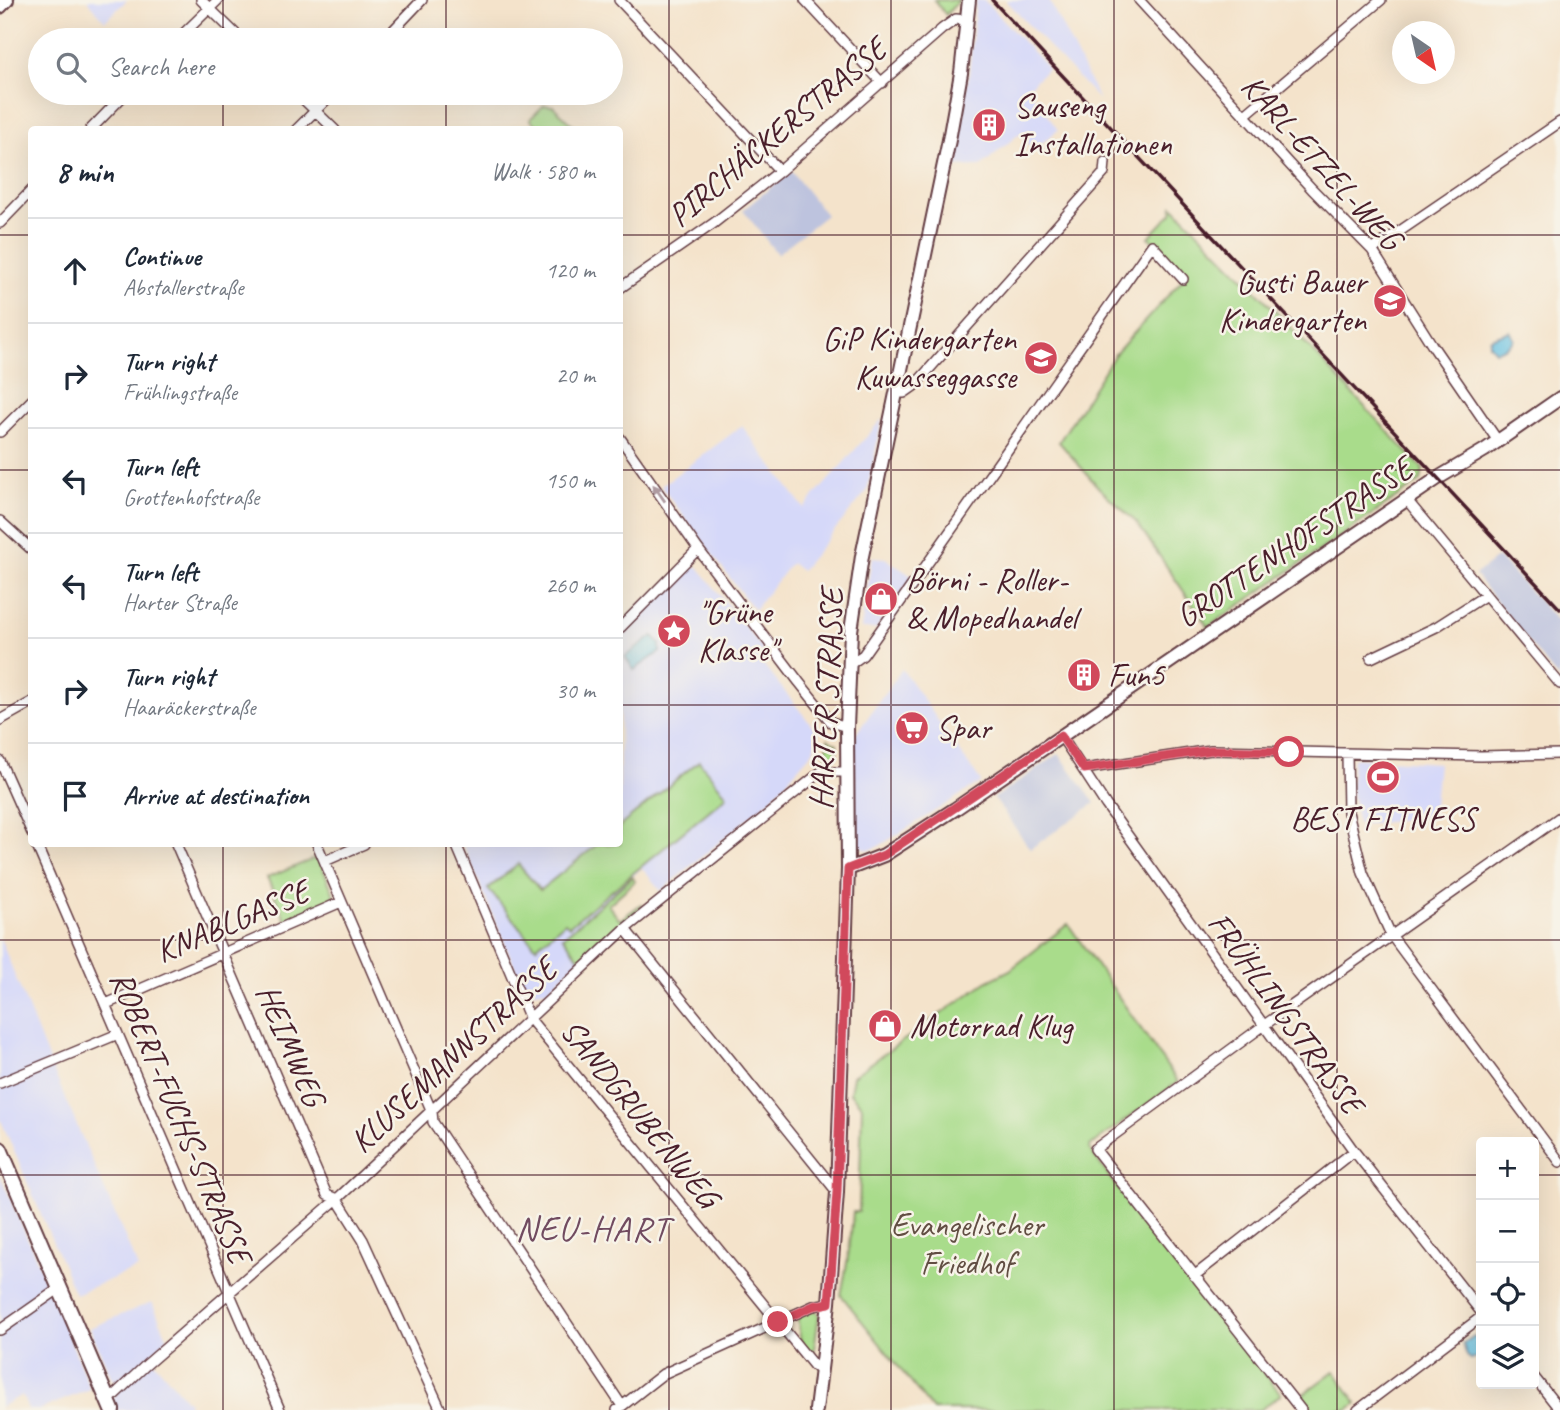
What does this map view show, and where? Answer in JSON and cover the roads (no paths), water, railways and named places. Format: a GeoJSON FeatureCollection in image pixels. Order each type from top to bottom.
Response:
{"type":"FeatureCollection","features":[{"type":"Feature","properties":{"kind":"main road"},"geometry":{"type":"LineString","coordinates":[[0,7],[7,0]]}},
{"type":"Feature","properties":{"kind":"main road","name":"HARTER STRASSE"},"geometry":{"type":"LineString","coordinates":[[816,1410],[829,1303],[837,1192],[848,869],[847,727],[851,631],[862,556],[949,140],[961,73],[969,0]]}},
{"type":"Feature","properties":{"kind":"main road","name":"GROTTENHOFSTRASSE"},"geometry":{"type":"LineString","coordinates":[[848,869],[884,855],[1406,499],[1560,398]]}},
{"type":"Feature","properties":{"kind":"main road"},"geometry":{"type":"LineString","coordinates":[[0,1149],[5,1173],[60,1288],[110,1405]]}},
{"type":"Feature","properties":{"kind":"street"},"geometry":{"type":"LineString","coordinates":[[201,0],[230,28]]}},
{"type":"Feature","properties":{"kind":"street"},"geometry":{"type":"LineString","coordinates":[[189,28],[218,0]]}},
{"type":"Feature","properties":{"kind":"street"},"geometry":{"type":"LineString","coordinates":[[395,28],[422,0]]}},
{"type":"Feature","properties":{"kind":"street"},"geometry":{"type":"LineString","coordinates":[[619,0],[780,171]]}},
{"type":"Feature","properties":{"kind":"street"},"geometry":{"type":"LineString","coordinates":[[805,0],[882,83]]}},
{"type":"Feature","properties":{"kind":"street","name":"KARL-ETZEL-WEG"},"geometry":{"type":"LineString","coordinates":[[1139,0],[1312,189],[1372,250],[1432,345],[1498,441]]}},
{"type":"Feature","properties":{"kind":"street"},"geometry":{"type":"LineString","coordinates":[[1245,115],[1381,0]]}},
{"type":"Feature","properties":{"kind":"street","name":"PIRCHÄCKERSTRASSE"},"geometry":{"type":"LineString","coordinates":[[623,286],[714,223],[780,171],[948,24],[956,19],[967,20]]}},
{"type":"Feature","properties":{"kind":"street"},"geometry":{"type":"LineString","coordinates":[[94,126],[114,105]]}},
{"type":"Feature","properties":{"kind":"street"},"geometry":{"type":"LineString","coordinates":[[310,105],[331,126]]}},
{"type":"Feature","properties":{"kind":"street"},"geometry":{"type":"LineString","coordinates":[[300,126],[320,105]]}},
{"type":"Feature","properties":{"kind":"street"},"geometry":{"type":"LineString","coordinates":[[1372,250],[1560,122]]}},
{"type":"Feature","properties":{"kind":"street"},"geometry":{"type":"LineString","coordinates":[[898,393],[904,393],[914,386],[1104,173],[1105,162]]}},
{"type":"Feature","properties":{"kind":"street"},"geometry":{"type":"LineString","coordinates":[[0,223],[28,194]]}},
{"type":"Feature","properties":{"kind":"street"},"geometry":{"type":"LineString","coordinates":[[849,665],[863,655],[1152,245],[1184,279]]}},
{"type":"Feature","properties":{"kind":"street"},"geometry":{"type":"LineString","coordinates":[[0,432],[28,404]]}},
{"type":"Feature","properties":{"kind":"street"},"geometry":{"type":"LineString","coordinates":[[623,442],[773,649],[831,722],[847,727]]}},
{"type":"Feature","properties":{"kind":"street"},"geometry":{"type":"LineString","coordinates":[[1406,499],[1560,684]]}},
{"type":"Feature","properties":{"kind":"street"},"geometry":{"type":"LineString","coordinates":[[0,521],[28,546]]}},
{"type":"Feature","properties":{"kind":"street"},"geometry":{"type":"LineString","coordinates":[[623,625],[698,549]]}},
{"type":"Feature","properties":{"kind":"street"},"geometry":{"type":"LineString","coordinates":[[1371,658],[1436,626],[1486,594]]}},
{"type":"Feature","properties":{"kind":"street"},"geometry":{"type":"LineString","coordinates":[[0,720],[28,704]]}},
{"type":"Feature","properties":{"kind":"street","name":"FRÜHLINGSTRASSE"},"geometry":{"type":"LineString","coordinates":[[1061,736],[1106,805],[1353,1151],[1476,1308]]}},
{"type":"Feature","properties":{"kind":"street"},"geometry":{"type":"LineString","coordinates":[[1084,769],[1211,750],[1481,756],[1560,754]]}},
{"type":"Feature","properties":{"kind":"street"},"geometry":{"type":"LineString","coordinates":[[1347,754],[1348,812],[1363,873],[1391,934],[1560,1162]]}},
{"type":"Feature","properties":{"kind":"street"},"geometry":{"type":"LineString","coordinates":[[0,761],[28,824]]}},
{"type":"Feature","properties":{"kind":"street","name":"KLUSEMANNSTRASSE"},"geometry":{"type":"LineString","coordinates":[[110,1405],[228,1294],[432,1112],[625,929],[821,772],[847,772]]}},
{"type":"Feature","properties":{"kind":"street"},"geometry":{"type":"LineString","coordinates":[[1301,1410],[1095,1149],[1391,934],[1560,817]]}},
{"type":"Feature","properties":{"kind":"street","name":"ROBERT-FUCHS-STRASSE"},"geometry":{"type":"LineString","coordinates":[[37,847],[280,1410]]}},
{"type":"Feature","properties":{"kind":"street","name":"HEIMWEG"},"geometry":{"type":"LineString","coordinates":[[177,847],[327,1195],[337,1199],[363,1240],[441,1410]]}},
{"type":"Feature","properties":{"kind":"street"},"geometry":{"type":"LineString","coordinates":[[318,847],[432,1112],[433,1122],[620,1408],[663,1374],[813,1306],[829,1303]]}},
{"type":"Feature","properties":{"kind":"street","name":"KNABLGASSE"},"geometry":{"type":"LineString","coordinates":[[325,860],[357,847]]}},
{"type":"Feature","properties":{"kind":"street","name":"SANDGRUBENWEG"},"geometry":{"type":"LineString","coordinates":[[457,847],[530,1019],[815,1368],[821,1371]]}},
{"type":"Feature","properties":{"kind":"street","name":"KNABLGASSE"},"geometry":{"type":"LineString","coordinates":[[106,1004],[341,902]]}},
{"type":"Feature","properties":{"kind":"street"},"geometry":{"type":"LineString","coordinates":[[625,929],[837,1192]]}},
{"type":"Feature","properties":{"kind":"street"},"geometry":{"type":"LineString","coordinates":[[0,1083],[118,1034]]}},
{"type":"Feature","properties":{"kind":"street"},"geometry":{"type":"LineString","coordinates":[[1194,1276],[1353,1151]]}},
{"type":"Feature","properties":{"kind":"street"},"geometry":{"type":"LineString","coordinates":[[0,1330],[60,1288]]}},
{"type":"Feature","properties":{"kind":"street"},"geometry":{"type":"LineString","coordinates":[[1358,1410],[1476,1318]]}},
{"type":"Feature","properties":{"kind":"street"},"geometry":{"type":"LineString","coordinates":[[1539,1383],[1560,1410]]}},
{"type":"Feature","properties":{"kind":"water"},"geometry":{"type":"Polygon","coordinates":[[[1510,331],[1513,341],[1495,351],[1489,344],[1491,338],[1510,331]]]}},
{"type":"Feature","properties":{"kind":"water"},"geometry":{"type":"Polygon","coordinates":[[[653,636],[660,643],[660,652],[634,670],[625,657],[653,636]]]}},
{"type":"Feature","properties":{"kind":"water"},"geometry":{"type":"Polygon","coordinates":[[[1474,1336],[1476,1338],[1476,1358],[1472,1360],[1467,1356],[1463,1344],[1474,1336]]]}},
{"type":"Feature","properties":{"kind":"railway"},"geometry":{"type":"LineString","coordinates":[[992,0],[1560,609]]}},
{"type":"Feature","properties":{"kind":"place","name":"Sauseng Installationen"},"geometry":{"type":"Point","coordinates":[989,125]}},
{"type":"Feature","properties":{"kind":"place","name":"Gusti Bauer Kindergarten"},"geometry":{"type":"Point","coordinates":[1390,301]}},
{"type":"Feature","properties":{"kind":"place","name":"GiP Kindergarten Kuwasseggasse"},"geometry":{"type":"Point","coordinates":[1041,358]}},
{"type":"Feature","properties":{"kind":"place","name":"Börni - Roller- & Mopedhandel"},"geometry":{"type":"Point","coordinates":[881,599]}},
{"type":"Feature","properties":{"kind":"place","name":"\"Grüne Klasse\""},"geometry":{"type":"Point","coordinates":[674,631]}},
{"type":"Feature","properties":{"kind":"place","name":"Fun5"},"geometry":{"type":"Point","coordinates":[1084,675]}},
{"type":"Feature","properties":{"kind":"place","name":"Spar"},"geometry":{"type":"Point","coordinates":[912,728]}},
{"type":"Feature","properties":{"kind":"place","name":"BEST FITNESS"},"geometry":{"type":"Point","coordinates":[1383,777]}},
{"type":"Feature","properties":{"kind":"place","name":"Motorrad Klug"},"geometry":{"type":"Point","coordinates":[885,1026]}},
{"type":"Feature","properties":{"kind":"district","name":"NEU-HART"},"geometry":{"type":"Point","coordinates":[593,1228]}},
{"type":"Feature","properties":{"kind":"park label","name":"Evangelischer Friedhof"},"geometry":{"type":"Point","coordinates":[967,1244]}}]}
